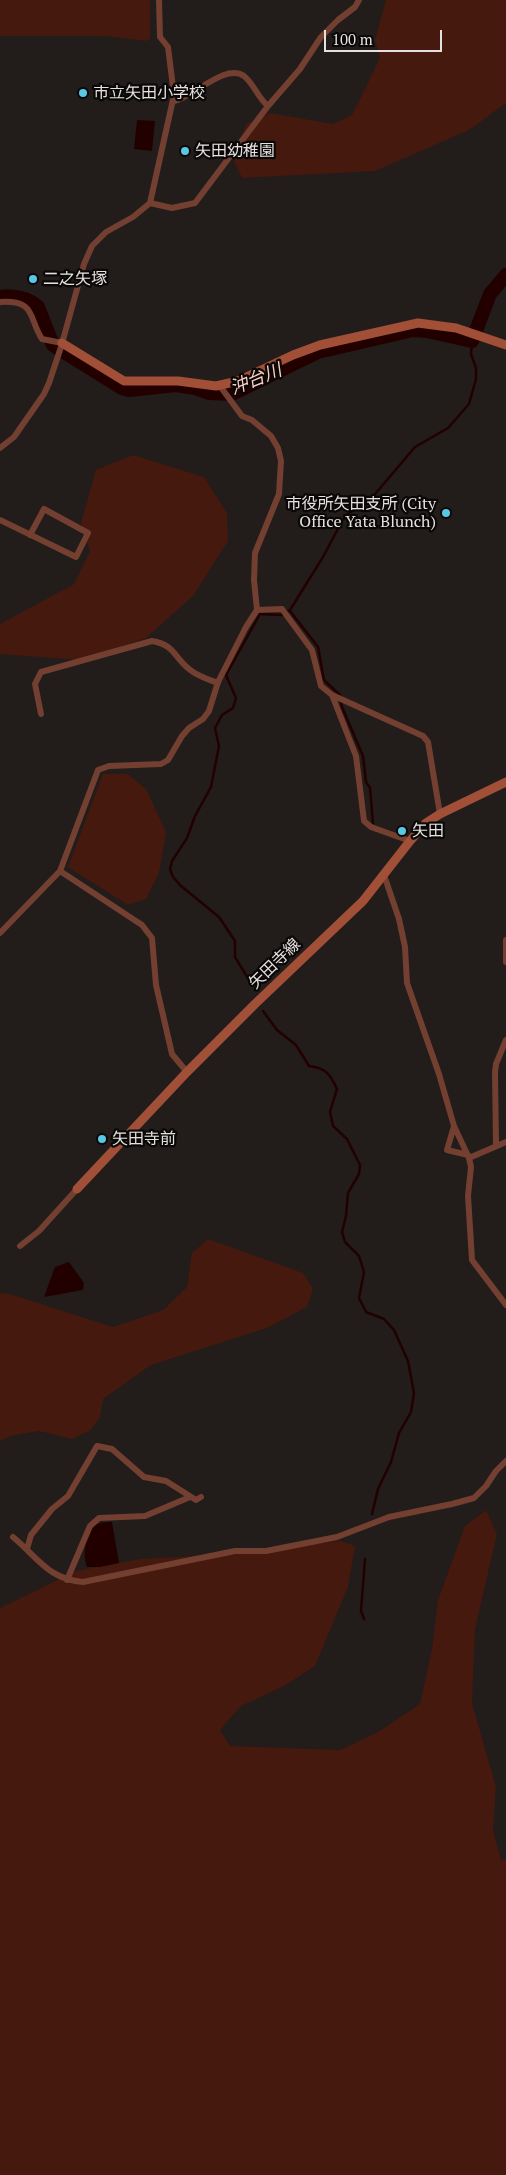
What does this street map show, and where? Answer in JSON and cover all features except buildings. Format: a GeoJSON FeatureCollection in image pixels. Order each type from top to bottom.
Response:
{"type":"FeatureCollection","features":[{"type":"Feature","properties":{"kind":"main road"},"geometry":{"type":"LineString","coordinates":[[57,345],[124,381],[178,381],[220,386],[238,381],[309,348],[352,336],[418,323],[444,325],[506,345]]}},
{"type":"Feature","properties":{"kind":"main road","name":"矢田寺線"},"geometry":{"type":"LineString","coordinates":[[78,1189],[187,1072],[255,1004],[348,916],[426,823],[440,814],[506,782]]}},
{"type":"Feature","properties":{"kind":"street"},"geometry":{"type":"LineString","coordinates":[[0,448],[14,437],[44,394],[57,345],[84,264],[92,246],[106,232],[133,217],[150,203],[174,101],[168,47],[160,37],[159,0]]}},
{"type":"Feature","properties":{"kind":"street"},"geometry":{"type":"LineString","coordinates":[[150,203],[172,208],[195,203],[268,106],[300,69],[321,37],[355,6],[359,0]]}},
{"type":"Feature","properties":{"kind":"street"},"geometry":{"type":"LineString","coordinates":[[174,101],[183,99],[222,75],[233,73],[241,74],[248,80],[260,100],[268,106]]}},
{"type":"Feature","properties":{"kind":"street"},"geometry":{"type":"LineString","coordinates":[[1,299],[28,309],[34,318],[42,339],[57,345]]}},
{"type":"Feature","properties":{"kind":"street"},"geometry":{"type":"LineString","coordinates":[[0,933],[60,871],[98,770],[110,766],[161,764],[168,760],[188,728],[204,719],[209,711],[218,683],[246,627],[257,610],[254,580],[255,553],[279,494],[280,460],[278,448],[271,436],[252,420],[242,416],[220,386]]}},
{"type":"Feature","properties":{"kind":"street"},"geometry":{"type":"LineString","coordinates":[[0,520],[30,535],[76,557],[88,533],[44,509],[30,535]]}},
{"type":"Feature","properties":{"kind":"street"},"geometry":{"type":"LineString","coordinates":[[257,610],[282,609],[286,613],[297,633],[312,650],[321,686],[337,698],[423,736],[428,742],[440,814]]}},
{"type":"Feature","properties":{"kind":"street"},"geometry":{"type":"LineString","coordinates":[[41,714],[35,684],[41,672],[152,641],[164,643],[198,676],[218,683]]}},
{"type":"Feature","properties":{"kind":"street"},"geometry":{"type":"LineString","coordinates":[[337,698],[356,756],[364,821],[371,827],[410,841]]}},
{"type":"Feature","properties":{"kind":"street"},"geometry":{"type":"LineString","coordinates":[[60,871],[142,925],[152,938],[156,985],[172,1054],[187,1072]]}},
{"type":"Feature","properties":{"kind":"street"},"geometry":{"type":"LineString","coordinates":[[384,875],[395,905],[402,933],[407,983],[439,1074],[454,1126],[469,1156],[471,1167],[468,1196],[472,1260],[506,1305]]}},
{"type":"Feature","properties":{"kind":"street"},"geometry":{"type":"LineString","coordinates":[[506,940],[506,962]]}},
{"type":"Feature","properties":{"kind":"street"},"geometry":{"type":"LineString","coordinates":[[496,1145],[495,1072],[506,1040]]}},
{"type":"Feature","properties":{"kind":"street"},"geometry":{"type":"LineString","coordinates":[[454,1126],[447,1150],[469,1156],[506,1142]]}},
{"type":"Feature","properties":{"kind":"street"},"geometry":{"type":"LineString","coordinates":[[20,1246],[39,1231],[78,1189]]}},
{"type":"Feature","properties":{"kind":"street"},"geometry":{"type":"LineString","coordinates":[[26,1550],[31,1535],[52,1509],[68,1496],[97,1446],[112,1449],[144,1477],[166,1481],[196,1500],[201,1497]]}},
{"type":"Feature","properties":{"kind":"street"},"geometry":{"type":"LineString","coordinates":[[13,1537],[57,1576],[67,1580],[83,1582],[235,1551],[266,1551],[337,1537],[389,1517],[474,1498],[506,1461]]}},
{"type":"Feature","properties":{"kind":"street"},"geometry":{"type":"LineString","coordinates":[[67,1580],[90,1526],[99,1518],[145,1516],[190,1497]]}},
{"type":"Feature","properties":{"kind":"shaded area"},"geometry":{"type":"Polygon","coordinates":[[[0,0],[150,0],[150,38],[147,41],[105,36],[0,36],[0,0]]]}},
{"type":"Feature","properties":{"kind":"shaded area"},"geometry":{"type":"Polygon","coordinates":[[[386,0],[506,0],[506,103],[469,130],[375,171],[242,178],[233,159],[246,124],[270,113],[333,124],[352,115],[380,58],[375,40],[386,0]]]}},
{"type":"Feature","properties":{"kind":"shaded area"},"geometry":{"type":"Polygon","coordinates":[[[137,120],[155,121],[152,151],[134,149],[137,120]]]}},
{"type":"Feature","properties":{"kind":"shaded area"},"geometry":{"type":"Polygon","coordinates":[[[133,455],[204,477],[227,513],[228,541],[193,596],[146,638],[80,660],[0,654],[0,624],[74,584],[90,551],[81,523],[96,470],[133,455]]]}},
{"type":"Feature","properties":{"kind":"shaded area"},"geometry":{"type":"Polygon","coordinates":[[[103,774],[128,774],[146,789],[166,832],[159,873],[146,899],[128,905],[68,867],[103,774]]]}},
{"type":"Feature","properties":{"kind":"shaded area"},"geometry":{"type":"Polygon","coordinates":[[[208,1239],[303,1273],[313,1289],[307,1307],[267,1328],[151,1365],[103,1399],[100,1417],[91,1430],[72,1439],[39,1431],[10,1436],[0,1441],[0,1293],[10,1294],[113,1327],[163,1310],[187,1287],[192,1253],[208,1239]]]}},
{"type":"Feature","properties":{"kind":"shaded area"},"geometry":{"type":"Polygon","coordinates":[[[69,1262],[84,1283],[83,1290],[44,1297],[55,1267],[69,1262]]]}},
{"type":"Feature","properties":{"kind":"shaded area"},"geometry":{"type":"Polygon","coordinates":[[[486,1510],[497,1534],[475,1629],[472,1703],[496,1787],[493,1830],[501,1860],[506,1859],[506,2175],[0,2175],[0,1608],[76,1571],[140,1559],[180,1557],[341,1541],[355,1546],[348,1587],[315,1666],[284,1686],[241,1706],[220,1730],[230,1746],[340,1750],[378,1732],[420,1704],[432,1649],[438,1600],[465,1526],[486,1510]]]}},
{"type":"Feature","properties":{"kind":"shaded area"},"geometry":{"type":"Polygon","coordinates":[[[112,1522],[119,1563],[100,1567],[87,1567],[85,1544],[89,1533],[98,1524],[112,1522]]]}},
{"type":"Feature","properties":{"kind":"waterway","name":"沖台川"},"geometry":{"type":"LineString","coordinates":[[0,297],[10,296],[30,301],[38,307],[53,345],[122,388],[129,390],[176,385],[195,388],[209,393],[232,394],[318,352],[413,330],[427,331],[472,341],[490,294],[506,275]]}},
{"type":"Feature","properties":{"kind":"waterway"},"geometry":{"type":"LineString","coordinates":[[252,985],[235,957],[235,941],[219,917],[181,886],[173,877],[170,869],[172,861],[187,838],[195,816],[211,787],[219,746],[215,728],[222,715],[233,708],[236,698],[226,675],[260,614],[282,615],[290,610],[323,557],[342,521],[349,513],[370,500],[415,447],[448,428],[469,404],[476,379],[476,368],[471,354],[472,341]]}},
{"type":"Feature","properties":{"kind":"waterway"},"geometry":{"type":"LineString","coordinates":[[290,611],[318,647],[324,680],[340,695],[342,707],[363,756],[366,782],[370,788],[373,823]]}},
{"type":"Feature","properties":{"kind":"waterway"},"geometry":{"type":"LineString","coordinates":[[263,1011],[277,1030],[296,1045],[309,1066],[320,1068],[327,1073],[337,1089],[330,1112],[333,1126],[347,1139],[360,1165],[359,1174],[348,1193],[346,1216],[342,1232],[345,1242],[359,1256],[364,1272],[359,1298],[366,1312],[384,1319],[394,1330],[408,1361],[414,1393],[411,1412],[399,1433],[391,1462],[378,1489],[372,1514]]}},
{"type":"Feature","properties":{"kind":"waterway"},"geometry":{"type":"LineString","coordinates":[[364,1619],[361,1611],[365,1559]]}},
{"type":"Feature","properties":{"kind":"place","name":"市立矢田小学校"},"geometry":{"type":"Point","coordinates":[83,93]}},
{"type":"Feature","properties":{"kind":"place","name":"矢田幼稚園"},"geometry":{"type":"Point","coordinates":[185,151]}},
{"type":"Feature","properties":{"kind":"place","name":"二之矢塚"},"geometry":{"type":"Point","coordinates":[33,279]}},
{"type":"Feature","properties":{"kind":"place","name":"市役所矢田支所 (City Office Yata Blunch)"},"geometry":{"type":"Point","coordinates":[446,513]}},
{"type":"Feature","properties":{"kind":"place","name":"矢田"},"geometry":{"type":"Point","coordinates":[402,831]}},
{"type":"Feature","properties":{"kind":"place","name":"矢田寺前"},"geometry":{"type":"Point","coordinates":[102,1139]}}]}
